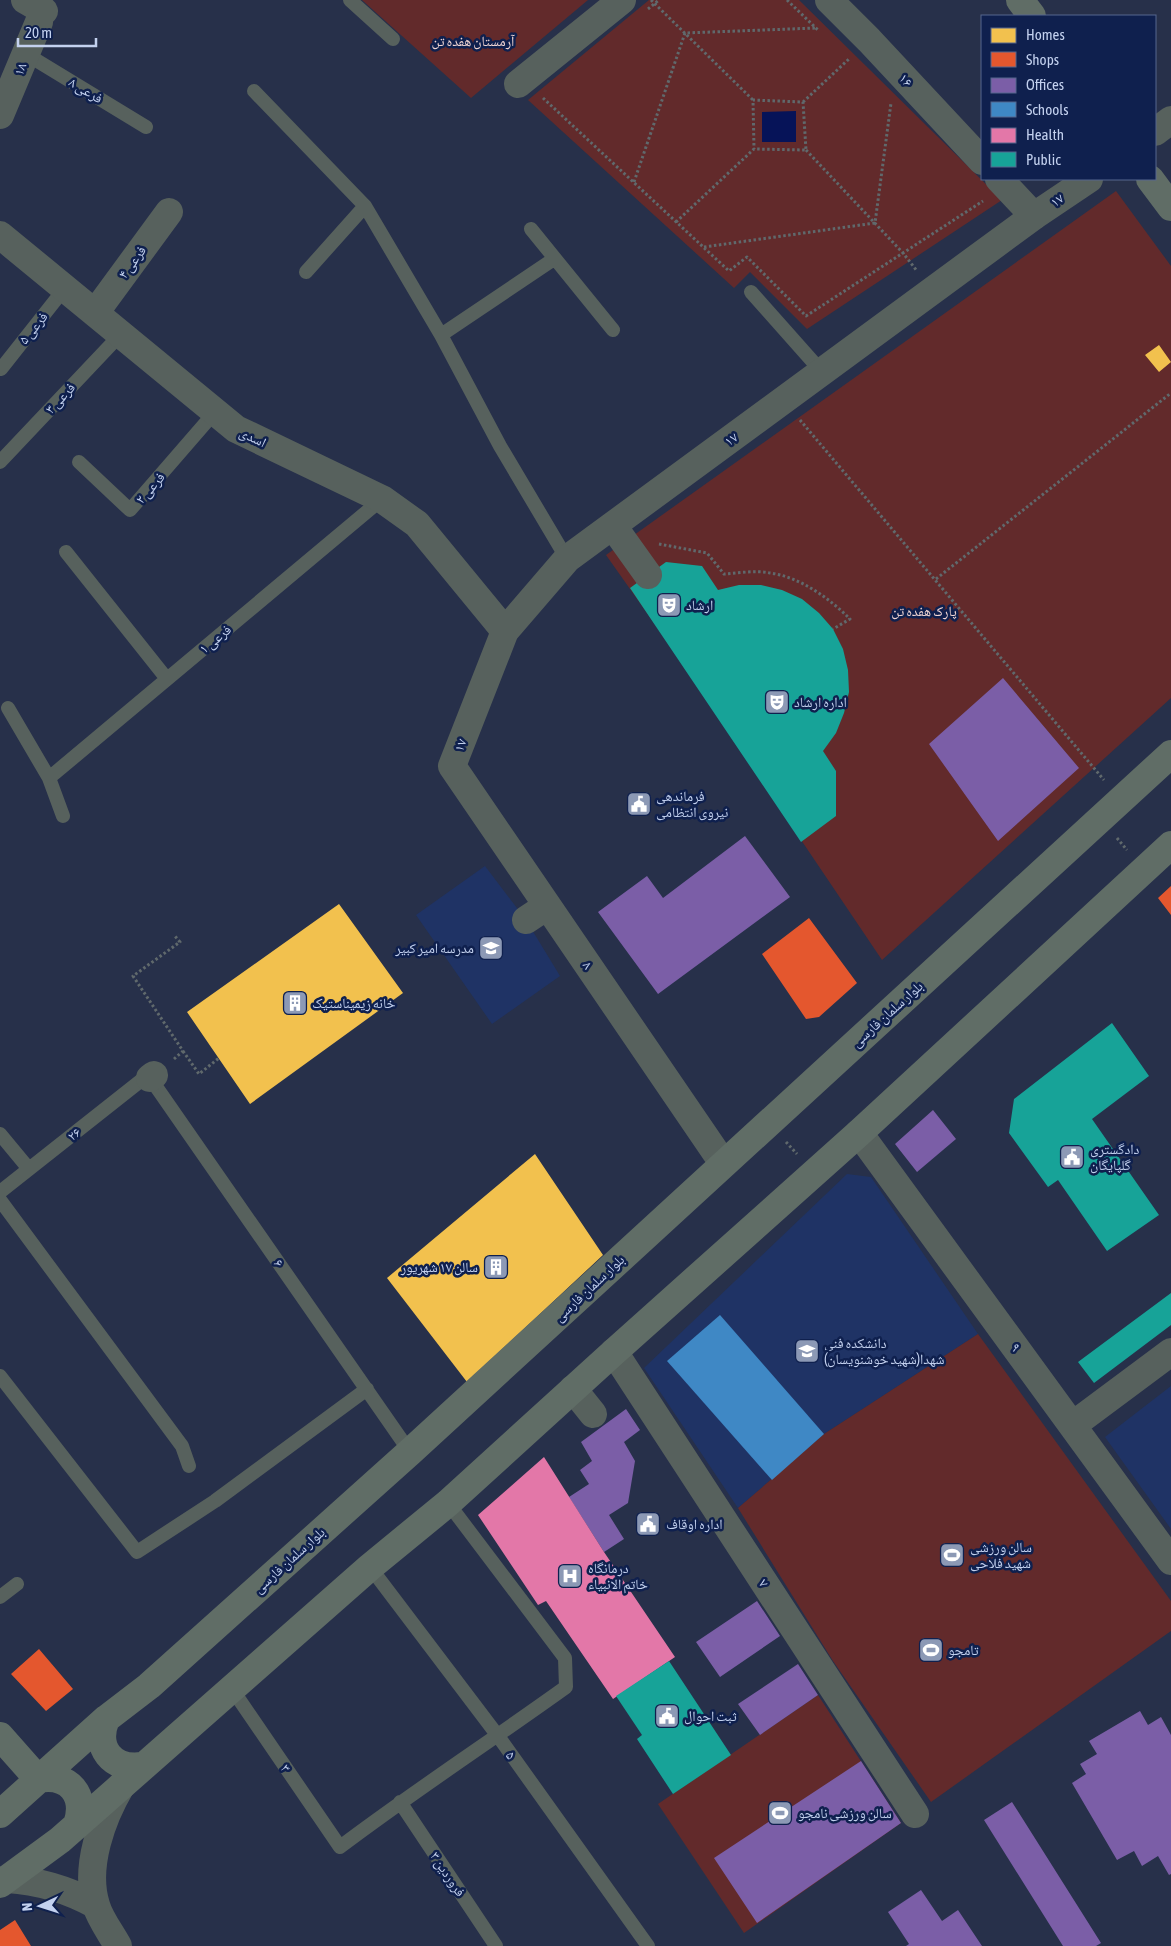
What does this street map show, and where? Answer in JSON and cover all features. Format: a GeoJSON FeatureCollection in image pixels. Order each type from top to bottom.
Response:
{"type":"FeatureCollection","features":[{"type":"Feature","properties":{"kind":"main road"},"geometry":{"type":"LineString","coordinates":[[1020,0],[1031,15]]}},
{"type":"Feature","properties":{"kind":"main road"},"geometry":{"type":"LineString","coordinates":[[1151,180],[1171,208]]}},
{"type":"Feature","properties":{"kind":"main road","name":"بلوار سلمان فارسی"},"geometry":{"type":"LineString","coordinates":[[0,1814],[106,1720],[149,1686],[410,1452],[526,1336],[724,1163],[1171,754]]}},
{"type":"Feature","properties":{"kind":"main road"},"geometry":{"type":"LineString","coordinates":[[4,1881],[77,1825],[370,1567],[448,1503],[859,1133],[1171,845]]}},
{"type":"Feature","properties":{"kind":"main road"},"geometry":{"type":"LineString","coordinates":[[106,1720],[101,1737],[108,1755],[115,1762],[124,1766],[142,1766]]}},
{"type":"Feature","properties":{"kind":"main road"},"geometry":{"type":"LineString","coordinates":[[0,1736],[38,1779],[57,1778],[65,1781],[72,1787],[78,1796],[80,1805],[77,1825]]}},
{"type":"Feature","properties":{"kind":"street"},"geometry":{"type":"LineString","coordinates":[[518,84],[622,0]]}},
{"type":"Feature","properties":{"kind":"street","name":"۱۶"},"geometry":{"type":"LineString","coordinates":[[829,0],[981,160]]}},
{"type":"Feature","properties":{"kind":"street","name":"۱۸"},"geometry":{"type":"LineString","coordinates":[[0,115],[26,54],[40,8]]}},
{"type":"Feature","properties":{"kind":"street"},"geometry":{"type":"LineString","coordinates":[[1156,131],[1171,120]]}},
{"type":"Feature","properties":{"kind":"street","name":"۱۷"},"geometry":{"type":"LineString","coordinates":[[452,766],[505,631],[567,559],[1034,216],[1088,180]]}},
{"type":"Feature","properties":{"kind":"street"},"geometry":{"type":"LineString","coordinates":[[993,188],[1034,216]]}},
{"type":"Feature","properties":{"kind":"street","name":"فرعی ۴"},"geometry":{"type":"LineString","coordinates":[[95,313],[169,212]]}},
{"type":"Feature","properties":{"kind":"street","name":"اسدی"},"geometry":{"type":"LineString","coordinates":[[0,235],[236,430],[382,499],[417,524],[505,631]]}},
{"type":"Feature","properties":{"kind":"street"},"geometry":{"type":"LineString","coordinates":[[613,526],[642,567]]}},
{"type":"Feature","properties":{"kind":"street","name":"۸"},"geometry":{"type":"LineString","coordinates":[[452,766],[537,913],[724,1163]]}},
{"type":"Feature","properties":{"kind":"street","name":"۹"},"geometry":{"type":"LineString","coordinates":[[859,1133],[1171,1561]]}},
{"type":"Feature","properties":{"kind":"street","name":"۷"},"geometry":{"type":"LineString","coordinates":[[614,1352],[795,1643],[826,1665],[868,1757],[914,1814]]}},
{"type":"Feature","properties":{"kind":"street"},"geometry":{"type":"LineString","coordinates":[[1073,1425],[1171,1352]]}},
{"type":"Feature","properties":{"kind":"street"},"geometry":{"type":"LineString","coordinates":[[574,1389],[593,1414]]}},
{"type":"Feature","properties":{"kind":"street"},"geometry":{"type":"LineString","coordinates":[[118,1946],[96,1905],[94,1865],[96,1844],[110,1804],[121,1786]]}},
{"type":"Feature","properties":{"kind":"street"},"geometry":{"type":"LineString","coordinates":[[4,1881],[28,1880],[49,1884],[96,1905]]}},
{"type":"Feature","properties":{"kind":"lane"},"geometry":{"type":"LineString","coordinates":[[350,0],[393,39]]}},
{"type":"Feature","properties":{"kind":"lane","name":"فرعی ۸"},"geometry":{"type":"LineString","coordinates":[[26,54],[146,126]]}},
{"type":"Feature","properties":{"kind":"lane"},"geometry":{"type":"LineString","coordinates":[[254,91],[365,206],[441,335],[500,446],[567,559]]}},
{"type":"Feature","properties":{"kind":"lane"},"geometry":{"type":"LineString","coordinates":[[306,272],[365,206]]}},
{"type":"Feature","properties":{"kind":"lane"},"geometry":{"type":"LineString","coordinates":[[532,229],[554,259],[613,330]]}},
{"type":"Feature","properties":{"kind":"lane"},"geometry":{"type":"LineString","coordinates":[[441,335],[554,259]]}},
{"type":"Feature","properties":{"kind":"lane","name":"فرعی ۵"},"geometry":{"type":"LineString","coordinates":[[1,368],[65,288]]}},
{"type":"Feature","properties":{"kind":"lane"},"geometry":{"type":"LineString","coordinates":[[751,292],[822,372]]}},
{"type":"Feature","properties":{"kind":"lane","name":"فرعی ۳"},"geometry":{"type":"LineString","coordinates":[[0,462],[121,334]]}},
{"type":"Feature","properties":{"kind":"lane","name":"فرعی ۲"},"geometry":{"type":"LineString","coordinates":[[79,462],[130,510],[215,412]]}},
{"type":"Feature","properties":{"kind":"lane","name":"فرعی ۱"},"geometry":{"type":"LineString","coordinates":[[49,778],[382,499]]}},
{"type":"Feature","properties":{"kind":"lane"},"geometry":{"type":"LineString","coordinates":[[66,552],[167,679]]}},
{"type":"Feature","properties":{"kind":"lane"},"geometry":{"type":"LineString","coordinates":[[8,708],[49,778],[63,816]]}},
{"type":"Feature","properties":{"kind":"lane","name":"۲۶"},"geometry":{"type":"LineString","coordinates":[[0,1192],[151,1076]]}},
{"type":"Feature","properties":{"kind":"lane","name":"۶"},"geometry":{"type":"LineString","coordinates":[[151,1076],[410,1452]]}},
{"type":"Feature","properties":{"kind":"lane"},"geometry":{"type":"LineString","coordinates":[[0,1134],[29,1169]]}},
{"type":"Feature","properties":{"kind":"lane"},"geometry":{"type":"LineString","coordinates":[[0,1200],[182,1446],[188,1466]]}},
{"type":"Feature","properties":{"kind":"lane"},"geometry":{"type":"LineString","coordinates":[[0,1376],[136,1552],[214,1500],[367,1389]]}},
{"type":"Feature","properties":{"kind":"lane"},"geometry":{"type":"LineString","coordinates":[[400,1802],[498,1736],[566,1686],[565,1658],[448,1503]]}},
{"type":"Feature","properties":{"kind":"lane","name":"۵"},"geometry":{"type":"LineString","coordinates":[[370,1567],[498,1736],[648,1946]]}},
{"type":"Feature","properties":{"kind":"lane"},"geometry":{"type":"LineString","coordinates":[[0,1597],[17,1584]]}},
{"type":"Feature","properties":{"kind":"lane","name":"۳"},"geometry":{"type":"LineString","coordinates":[[232,1689],[340,1847],[400,1802]]}},
{"type":"Feature","properties":{"kind":"lane","name":"فروردین ۳"},"geometry":{"type":"LineString","coordinates":[[400,1802],[496,1946]]}},
{"type":"Feature","properties":{"kind":"path"},"geometry":{"type":"LineString","coordinates":[[651,0],[753,100],[804,102],[849,60],[855,66]]}},
{"type":"Feature","properties":{"kind":"path"},"geometry":{"type":"LineString","coordinates":[[647,10],[659,0]]}},
{"type":"Feature","properties":{"kind":"path"},"geometry":{"type":"LineString","coordinates":[[685,33],[816,28]]}},
{"type":"Feature","properties":{"kind":"path"},"geometry":{"type":"LineString","coordinates":[[634,182],[685,33]]}},
{"type":"Feature","properties":{"kind":"path"},"geometry":{"type":"LineString","coordinates":[[542,97],[729,271],[747,257],[806,316],[903,253],[993,188]]}},
{"type":"Feature","properties":{"kind":"path"},"geometry":{"type":"LineString","coordinates":[[885,97],[898,110]]}},
{"type":"Feature","properties":{"kind":"path"},"geometry":{"type":"LineString","coordinates":[[753,100],[754,149]]}},
{"type":"Feature","properties":{"kind":"path"},"geometry":{"type":"LineString","coordinates":[[804,102],[806,150],[903,253],[933,290]]}},
{"type":"Feature","properties":{"kind":"path"},"geometry":{"type":"LineString","coordinates":[[875,223],[891,103]]}},
{"type":"Feature","properties":{"kind":"path"},"geometry":{"type":"LineString","coordinates":[[676,222],[754,149],[806,150]]}},
{"type":"Feature","properties":{"kind":"path"},"geometry":{"type":"LineString","coordinates":[[704,247],[875,223]]}},
{"type":"Feature","properties":{"kind":"path"},"geometry":{"type":"LineString","coordinates":[[936,579],[1171,392]]}},
{"type":"Feature","properties":{"kind":"path"},"geometry":{"type":"LineString","coordinates":[[783,401],[936,579],[1120,800]]}},
{"type":"Feature","properties":{"kind":"path"},"geometry":{"type":"LineString","coordinates":[[642,567],[654,544],[707,553],[724,574],[770,572],[802,583],[838,607],[850,619],[833,629]]}},
{"type":"Feature","properties":{"kind":"path"},"geometry":{"type":"LineString","coordinates":[[1100,819],[1144,870]]}},
{"type":"Feature","properties":{"kind":"path"},"geometry":{"type":"LineString","coordinates":[[174,935],[180,942],[133,976],[199,1074],[219,1058]]}},
{"type":"Feature","properties":{"kind":"path"},"geometry":{"type":"LineString","coordinates":[[151,1076],[183,1051]]}},
{"type":"Feature","properties":{"kind":"path"},"geometry":{"type":"LineString","coordinates":[[768,1123],[814,1173]]}},
{"type":"Feature","properties":{"kind":"shaded area"},"geometry":{"type":"Polygon","coordinates":[[[796,111],[796,142],[762,142],[762,112],[796,111]]]}},
{"type":"Feature","properties":{"kind":"shaded area","name":"مدرسه امیر کبیر"},"geometry":{"type":"Polygon","coordinates":[[[485,866],[526,920],[560,976],[492,1024],[416,915],[485,866]]]}},
{"type":"Feature","properties":{"kind":"shaded area","name":"دانشکده فنی شهدا(شهید خوشنویسان)"},"geometry":{"type":"Polygon","coordinates":[[[847,1174],[871,1177],[978,1334],[824,1434],[738,1508],[644,1368],[847,1174]]]}},
{"type":"Feature","properties":{"kind":"shaded area"},"geometry":{"type":"Polygon","coordinates":[[[1171,1386],[1171,1529],[1105,1437],[1171,1386]]]}},
{"type":"Feature","properties":{"kind":"green space","name":"آرمستان هفده تن"},"geometry":{"type":"Polygon","coordinates":[[[362,0],[588,0],[471,98],[362,0]]]}},
{"type":"Feature","properties":{"kind":"green space"},"geometry":{"type":"Polygon","coordinates":[[[649,0],[799,0],[1002,200],[807,329],[750,272],[734,288],[528,100],[649,0]]]}},
{"type":"Feature","properties":{"kind":"green space","name":"پارک هفده تن"},"geometry":{"type":"Polygon","coordinates":[[[1116,191],[1171,266],[1171,698],[882,960],[671,647],[606,555],[1116,191]]]}},
{"type":"Feature","properties":{"kind":"green space","name":"سالن ورزشی شهید فلاحی"},"geometry":{"type":"Polygon","coordinates":[[[978,1334],[1171,1601],[1171,1631],[931,1802],[833,1661],[738,1508],[824,1434],[978,1334]]]}},
{"type":"Feature","properties":{"kind":"green space","name":"سالن ورزشی نامجو"},"geometry":{"type":"Polygon","coordinates":[[[818,1695],[901,1823],[744,1933],[658,1804],[818,1695]]]}},
{"type":"Feature","properties":{"kind":"building: Homes"},"geometry":{"type":"Polygon","coordinates":[[[1159,345],[1171,362],[1159,372],[1145,355],[1159,345]]]}},
{"type":"Feature","properties":{"kind":"building: Homes","name":"خانه زیمیناستیک"},"geometry":{"type":"Polygon","coordinates":[[[339,904],[403,993],[250,1104],[187,1012],[339,904]]]}},
{"type":"Feature","properties":{"kind":"building: Homes","name":"سالن ۱۷ شهریور"},"geometry":{"type":"Polygon","coordinates":[[[535,1154],[603,1255],[467,1382],[387,1278],[535,1154]]]}},
{"type":"Feature","properties":{"kind":"building: Shops"},"geometry":{"type":"Polygon","coordinates":[[[1171,886],[1171,915],[1158,898],[1171,886]]]}},
{"type":"Feature","properties":{"kind":"building: Shops"},"geometry":{"type":"Polygon","coordinates":[[[809,918],[857,983],[819,1017],[806,1019],[762,954],[809,918]]]}},
{"type":"Feature","properties":{"kind":"building: Shops"},"geometry":{"type":"Polygon","coordinates":[[[39,1649],[73,1689],[46,1711],[11,1674],[39,1649]]]}},
{"type":"Feature","properties":{"kind":"building: Shops"},"geometry":{"type":"Polygon","coordinates":[[[15,1920],[31,1946],[0,1946],[0,1930],[15,1920]]]}},
{"type":"Feature","properties":{"kind":"building: Offices"},"geometry":{"type":"Polygon","coordinates":[[[1003,678],[1079,768],[998,841],[929,744],[1003,678]]]}},
{"type":"Feature","properties":{"kind":"building: Offices"},"geometry":{"type":"Polygon","coordinates":[[[745,836],[790,897],[658,994],[598,912],[647,876],[663,898],[745,836]]]}},
{"type":"Feature","properties":{"kind":"building: Offices"},"geometry":{"type":"Polygon","coordinates":[[[933,1110],[956,1139],[917,1172],[895,1144],[933,1110]]]}},
{"type":"Feature","properties":{"kind":"building: Offices"},"geometry":{"type":"Polygon","coordinates":[[[626,1409],[640,1430],[624,1442],[635,1461],[628,1503],[609,1515],[624,1539],[604,1552],[569,1497],[589,1484],[580,1470],[592,1461],[581,1442],[626,1409]]]}},
{"type":"Feature","properties":{"kind":"building: Offices"},"geometry":{"type":"Polygon","coordinates":[[[757,1601],[780,1636],[720,1677],[696,1642],[757,1601]]]}},
{"type":"Feature","properties":{"kind":"building: Offices"},"geometry":{"type":"Polygon","coordinates":[[[798,1664],[818,1695],[760,1735],[738,1704],[798,1664]]]}},
{"type":"Feature","properties":{"kind":"building: Offices"},"geometry":{"type":"Polygon","coordinates":[[[1140,1711],[1148,1725],[1161,1717],[1171,1735],[1171,1874],[1169,1875],[1158,1856],[1142,1866],[1134,1851],[1117,1860],[1072,1783],[1086,1774],[1080,1764],[1097,1754],[1089,1741],[1140,1711]]]}},
{"type":"Feature","properties":{"kind":"building: Offices"},"geometry":{"type":"Polygon","coordinates":[[[861,1761],[901,1823],[757,1923],[714,1858],[861,1761]]]}},
{"type":"Feature","properties":{"kind":"building: Offices"},"geometry":{"type":"Polygon","coordinates":[[[1012,1802],[1101,1943],[1096,1946],[1063,1946],[984,1820],[1012,1802]]]}},
{"type":"Feature","properties":{"kind":"building: Offices"},"geometry":{"type":"Polygon","coordinates":[[[921,1890],[942,1921],[958,1910],[982,1946],[906,1946],[909,1944],[888,1912],[921,1890]]]}},
{"type":"Feature","properties":{"kind":"building: Schools"},"geometry":{"type":"Polygon","coordinates":[[[720,1315],[824,1434],[772,1480],[667,1361],[720,1315]]]}},
{"type":"Feature","properties":{"kind":"building: Health","name":"درمانگاه خاتم الانبیاء"},"geometry":{"type":"Polygon","coordinates":[[[544,1457],[604,1552],[675,1657],[613,1699],[546,1601],[538,1605],[478,1515],[544,1457]]]}},
{"type":"Feature","properties":{"kind":"building: Public","name":"اداره ارشاد"},"geometry":{"type":"Polygon","coordinates":[[[666,562],[702,566],[718,590],[739,585],[761,585],[782,590],[802,599],[819,613],[833,629],[843,649],[848,670],[849,692],[844,713],[836,733],[823,751],[836,771],[836,816],[801,842],[630,588],[666,562]]]}},
{"type":"Feature","properties":{"kind":"building: Public","name":"دادگستری گلپایگان"},"geometry":{"type":"Polygon","coordinates":[[[1112,1023],[1149,1076],[1092,1119],[1159,1215],[1107,1251],[1058,1180],[1048,1187],[1009,1133],[1014,1099],[1112,1023]]]}},
{"type":"Feature","properties":{"kind":"building: Public"},"geometry":{"type":"Polygon","coordinates":[[[1171,1293],[1171,1325],[1094,1383],[1078,1362],[1171,1293]]]}},
{"type":"Feature","properties":{"kind":"building: Public","name":"ثبت احوال"},"geometry":{"type":"Polygon","coordinates":[[[669,1661],[731,1755],[673,1794],[637,1739],[642,1735],[616,1696],[669,1661]]]}},
{"type":"Feature","properties":{"kind":"place","name":"ارشاد"},"geometry":{"type":"Point","coordinates":[669,605]}},
{"type":"Feature","properties":{"kind":"place","name":"اداره ارشاد"},"geometry":{"type":"Point","coordinates":[777,702]}},
{"type":"Feature","properties":{"kind":"place","name":"فرماندهی نیروی انتظامی"},"geometry":{"type":"Point","coordinates":[639,804]}},
{"type":"Feature","properties":{"kind":"place","name":"مدرسه امیر کبیر"},"geometry":{"type":"Point","coordinates":[491,948]}},
{"type":"Feature","properties":{"kind":"place","name":"خانه زیمیناستیک"},"geometry":{"type":"Point","coordinates":[295,1003]}},
{"type":"Feature","properties":{"kind":"place","name":"دادگستری گلپایگان"},"geometry":{"type":"Point","coordinates":[1072,1157]}},
{"type":"Feature","properties":{"kind":"place","name":"سالن ۱۷ شهریور"},"geometry":{"type":"Point","coordinates":[496,1267]}},
{"type":"Feature","properties":{"kind":"place","name":"دانشکده فنی شهدا(شهید خوشنویسان)"},"geometry":{"type":"Point","coordinates":[807,1351]}},
{"type":"Feature","properties":{"kind":"place","name":"اداره اوقاف"},"geometry":{"type":"Point","coordinates":[648,1524]}},
{"type":"Feature","properties":{"kind":"place","name":"سالن ورزشی شهید فلاحی"},"geometry":{"type":"Point","coordinates":[952,1555]}},
{"type":"Feature","properties":{"kind":"place","name":"درمانگاه خاتم الانبیاء"},"geometry":{"type":"Point","coordinates":[570,1576]}},
{"type":"Feature","properties":{"kind":"place","name":"تامجو"},"geometry":{"type":"Point","coordinates":[931,1650]}},
{"type":"Feature","properties":{"kind":"place","name":"ثبت احوال"},"geometry":{"type":"Point","coordinates":[667,1716]}},
{"type":"Feature","properties":{"kind":"place","name":"سالن ورزشی نامجو"},"geometry":{"type":"Point","coordinates":[780,1813]}}]}
